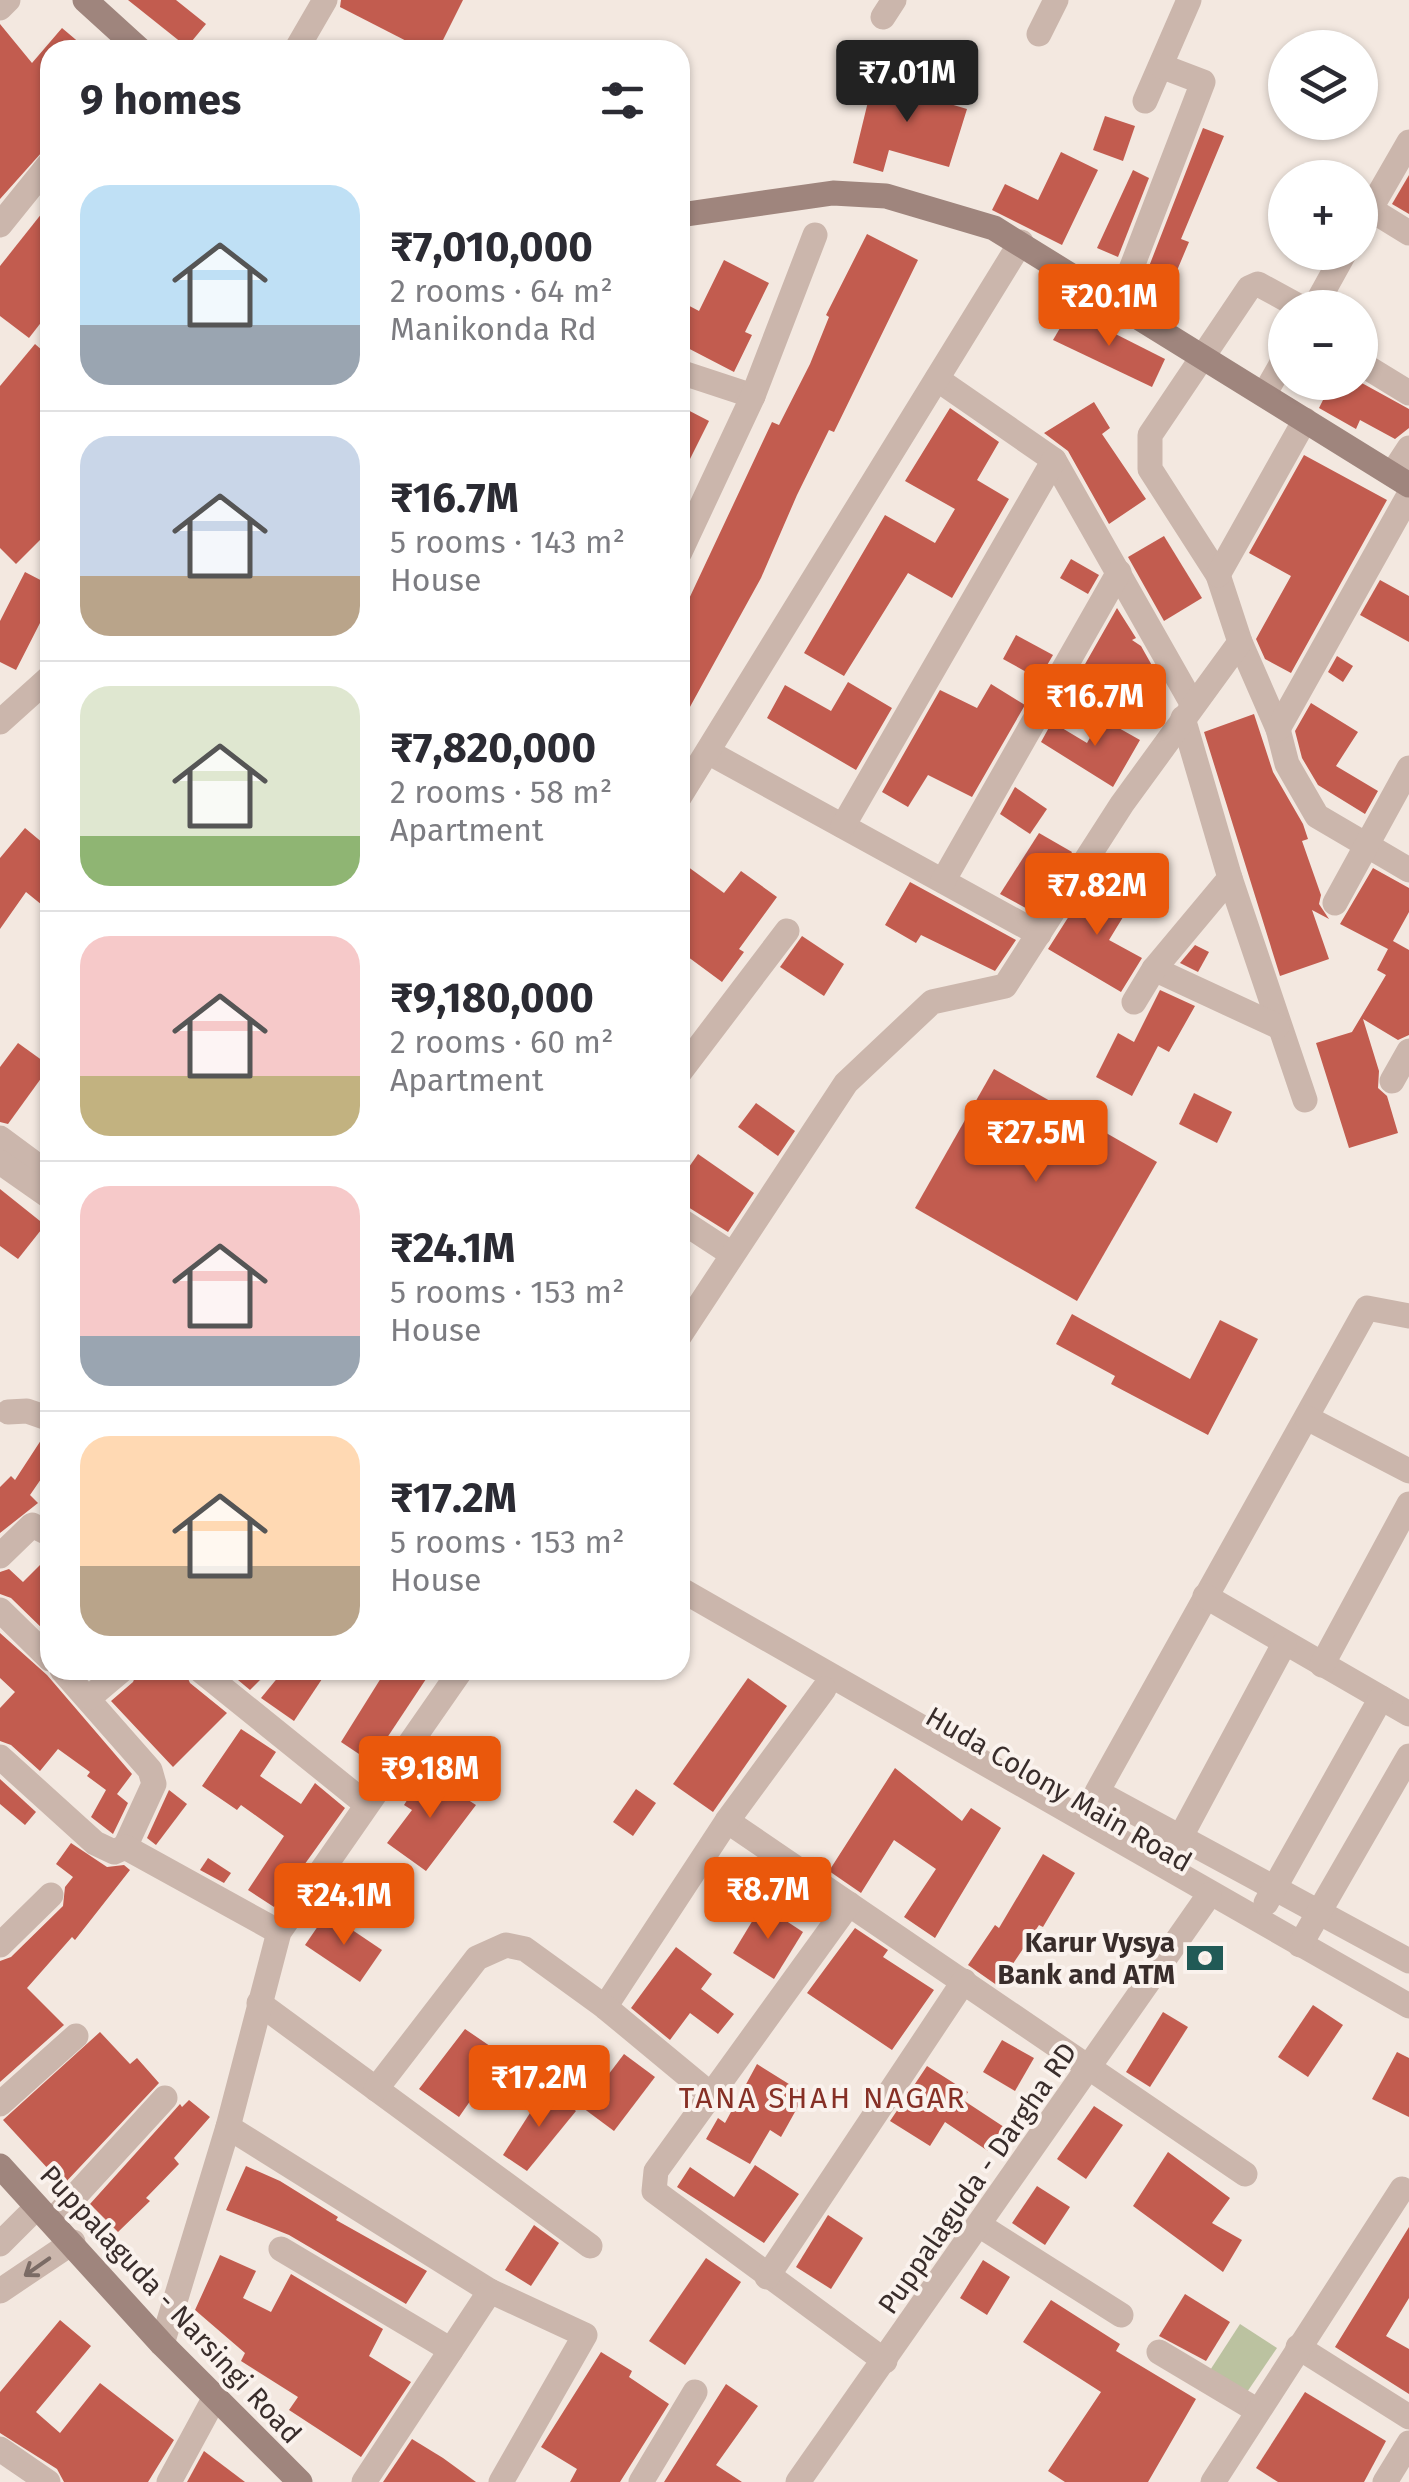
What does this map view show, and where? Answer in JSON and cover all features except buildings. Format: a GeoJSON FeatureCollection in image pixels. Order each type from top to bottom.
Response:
{"type":"FeatureCollection","features":[{"type":"Feature","properties":{"kind":"street"},"geometry":{"type":"LineString","coordinates":[[0,8],[8,0]]}},
{"type":"Feature","properties":{"kind":"street"},"geometry":{"type":"LineString","coordinates":[[85,0],[129,40]]}},
{"type":"Feature","properties":{"kind":"street"},"geometry":{"type":"LineString","coordinates":[[302,40],[325,0]]}},
{"type":"Feature","properties":{"kind":"street"},"geometry":{"type":"LineString","coordinates":[[1039,34],[1056,0]]}},
{"type":"Feature","properties":{"kind":"street"},"geometry":{"type":"LineString","coordinates":[[1145,102],[1189,0]]}},
{"type":"Feature","properties":{"kind":"street"},"geometry":{"type":"LineString","coordinates":[[1118,304],[1203,82],[1161,66]]}},
{"type":"Feature","properties":{"kind":"street"},"geometry":{"type":"LineString","coordinates":[[1378,196],[1409,142]]}},
{"type":"Feature","properties":{"kind":"street"},"geometry":{"type":"LineString","coordinates":[[0,225],[40,175]]}},
{"type":"Feature","properties":{"kind":"street"},"geometry":{"type":"LineString","coordinates":[[690,213],[833,192],[886,196],[994,228],[1401,479],[1409,448]]}},
{"type":"Feature","properties":{"kind":"street"},"geometry":{"type":"LineString","coordinates":[[1378,222],[1409,233]]}},
{"type":"Feature","properties":{"kind":"street"},"geometry":{"type":"LineString","coordinates":[[690,531],[753,396],[816,236]]}},
{"type":"Feature","properties":{"kind":"street"},"geometry":{"type":"LineString","coordinates":[[690,780],[1021,242]]}},
{"type":"Feature","properties":{"kind":"street"},"geometry":{"type":"LineString","coordinates":[[1269,290],[1258,284],[1249,288],[1203,355],[1150,435],[1150,469],[1218,575],[1240,642],[1278,730],[1287,764],[1317,816],[1409,870]]}},
{"type":"Feature","properties":{"kind":"street"},"geometry":{"type":"LineString","coordinates":[[1378,374],[1409,393]]}},
{"type":"Feature","properties":{"kind":"street"},"geometry":{"type":"LineString","coordinates":[[690,375],[753,396]]}},
{"type":"Feature","properties":{"kind":"street"},"geometry":{"type":"LineString","coordinates":[[937,379],[1054,460],[1119,572],[1188,712],[1230,878],[1305,1100]]}},
{"type":"Feature","properties":{"kind":"street"},"geometry":{"type":"LineString","coordinates":[[1265,393],[1268,388]]}},
{"type":"Feature","properties":{"kind":"street"},"geometry":{"type":"LineString","coordinates":[[1218,575],[1305,420]]}},
{"type":"Feature","properties":{"kind":"street"},"geometry":{"type":"LineString","coordinates":[[843,826],[1054,460]]}},
{"type":"Feature","properties":{"kind":"street"},"geometry":{"type":"LineString","coordinates":[[1278,730],[1409,495]]}},
{"type":"Feature","properties":{"kind":"street"},"geometry":{"type":"LineString","coordinates":[[943,881],[1119,572]]}},
{"type":"Feature","properties":{"kind":"street"},"geometry":{"type":"LineString","coordinates":[[690,1319],[846,1083],[932,1002],[1005,986],[1122,804],[1240,642]]}},
{"type":"Feature","properties":{"kind":"street"},"geometry":{"type":"LineString","coordinates":[[0,722],[40,686]]}},
{"type":"Feature","properties":{"kind":"street"},"geometry":{"type":"LineString","coordinates":[[708,752],[1039,934]]}},
{"type":"Feature","properties":{"kind":"street"},"geometry":{"type":"LineString","coordinates":[[1335,903],[1409,768]]}},
{"type":"Feature","properties":{"kind":"street"},"geometry":{"type":"LineString","coordinates":[[1134,1002],[1154,969],[1230,878]]}},
{"type":"Feature","properties":{"kind":"street"},"geometry":{"type":"LineString","coordinates":[[690,1059],[787,931]]}},
{"type":"Feature","properties":{"kind":"street"},"geometry":{"type":"LineString","coordinates":[[1154,969],[1277,1026]]}},
{"type":"Feature","properties":{"kind":"street"},"geometry":{"type":"LineString","coordinates":[[1392,1081],[1409,1051]]}},
{"type":"Feature","properties":{"kind":"street"},"geometry":{"type":"LineString","coordinates":[[0,1138],[40,1168]]}},
{"type":"Feature","properties":{"kind":"street"},"geometry":{"type":"LineString","coordinates":[[0,1162],[40,1190]]}},
{"type":"Feature","properties":{"kind":"street"},"geometry":{"type":"LineString","coordinates":[[690,1227],[732,1254]]}},
{"type":"Feature","properties":{"kind":"street"},"geometry":{"type":"LineString","coordinates":[[1408,1959],[1097,1792],[1367,1308],[1409,1316]]}},
{"type":"Feature","properties":{"kind":"street"},"geometry":{"type":"LineString","coordinates":[[3,1413],[27,1410],[40,1416]]}},
{"type":"Feature","properties":{"kind":"street"},"geometry":{"type":"LineString","coordinates":[[1306,1418],[1409,1471]]}},
{"type":"Feature","properties":{"kind":"street"},"geometry":{"type":"LineString","coordinates":[[1322,1665],[1409,1504]]}},
{"type":"Feature","properties":{"kind":"street"},"geometry":{"type":"LineString","coordinates":[[0,1556],[32,1525],[40,1529]]}},
{"type":"Feature","properties":{"kind":"street"},"geometry":{"type":"LineString","coordinates":[[690,1595],[1206,1900],[1256,1920],[1409,2006]]}},
{"type":"Feature","properties":{"kind":"street"},"geometry":{"type":"LineString","coordinates":[[1205,1596],[1409,1714]]}},
{"type":"Feature","properties":{"kind":"street"},"geometry":{"type":"LineString","coordinates":[[0,1610],[40,1649]]}},
{"type":"Feature","properties":{"kind":"street","name":"Huda Colony Main Road"},"geometry":{"type":"LineString","coordinates":[[690,1614],[1206,1900],[1409,2020]]}},
{"type":"Feature","properties":{"kind":"street"},"geometry":{"type":"LineString","coordinates":[[1180,1838],[1284,1644]]}},
{"type":"Feature","properties":{"kind":"street"},"geometry":{"type":"LineString","coordinates":[[0,1757],[94,1843],[114,1852],[125,1848],[154,1784],[150,1770],[72,1680]]}},
{"type":"Feature","properties":{"kind":"street"},"geometry":{"type":"LineString","coordinates":[[90,1697],[110,1680]]}},
{"type":"Feature","properties":{"kind":"street"},"geometry":{"type":"LineString","coordinates":[[212,1680],[366,1804]]}},
{"type":"Feature","properties":{"kind":"street"},"geometry":{"type":"LineString","coordinates":[[162,2344],[228,2127],[279,1932],[453,1680]]}},
{"type":"Feature","properties":{"kind":"street"},"geometry":{"type":"LineString","coordinates":[[604,2007],[728,1822],[824,1689]]}},
{"type":"Feature","properties":{"kind":"street"},"geometry":{"type":"LineString","coordinates":[[1256,1920],[1380,1698]]}},
{"type":"Feature","properties":{"kind":"street"},"geometry":{"type":"LineString","coordinates":[[1300,1945],[1409,1756]]}},
{"type":"Feature","properties":{"kind":"street"},"geometry":{"type":"LineString","coordinates":[[728,1822],[1056,2043],[1088,2071],[1245,2174]]}},
{"type":"Feature","properties":{"kind":"street"},"geometry":{"type":"LineString","coordinates":[[125,1848],[279,1932]]}},
{"type":"Feature","properties":{"kind":"street"},"geometry":{"type":"LineString","coordinates":[[0,1945],[51,1895]]}},
{"type":"Feature","properties":{"kind":"street","name":"Puppalaguda - Dargha RD"},"geometry":{"type":"LineString","coordinates":[[798,2482],[1206,1900]]}},
{"type":"Feature","properties":{"kind":"street"},"geometry":{"type":"LineString","coordinates":[[848,1904],[656,2171],[654,2191],[886,2361]]}},
{"type":"Feature","properties":{"kind":"street"},"geometry":{"type":"LineString","coordinates":[[376,2089],[477,1958],[506,1945],[525,1949],[604,2007],[710,2094]]}},
{"type":"Feature","properties":{"kind":"street"},"geometry":{"type":"LineString","coordinates":[[767,2276],[964,1980]]}},
{"type":"Feature","properties":{"kind":"street"},"geometry":{"type":"LineString","coordinates":[[258,2003],[590,2246]]}},
{"type":"Feature","properties":{"kind":"street"},"geometry":{"type":"LineString","coordinates":[[0,2104],[76,2036]]}},
{"type":"Feature","properties":{"kind":"street"},"geometry":{"type":"LineString","coordinates":[[0,2244],[45,2214],[165,2098]]}},
{"type":"Feature","properties":{"kind":"street"},"geometry":{"type":"LineString","coordinates":[[228,2127],[490,2291],[585,2335],[501,2482]]}},
{"type":"Feature","properties":{"kind":"street","name":"Puppalaguda - Narsingi Road"},"geometry":{"type":"LineString","coordinates":[[0,2166],[214,2399],[300,2482]]}},
{"type":"Feature","properties":{"kind":"street"},"geometry":{"type":"LineString","coordinates":[[1213,2482],[1402,2189]]}},
{"type":"Feature","properties":{"kind":"street"},"geometry":{"type":"LineString","coordinates":[[979,2225],[1121,2315]]}},
{"type":"Feature","properties":{"kind":"street"},"geometry":{"type":"LineString","coordinates":[[0,2291],[72,2242]]}},
{"type":"Feature","properties":{"kind":"street"},"geometry":{"type":"LineString","coordinates":[[281,2249],[451,2350]]}},
{"type":"Feature","properties":{"kind":"street"},"geometry":{"type":"LineString","coordinates":[[364,2482],[490,2291]]}},
{"type":"Feature","properties":{"kind":"street"},"geometry":{"type":"LineString","coordinates":[[1298,2347],[1409,2417]]}},
{"type":"Feature","properties":{"kind":"street"},"geometry":{"type":"LineString","coordinates":[[1159,2352],[1258,2411]]}},
{"type":"Feature","properties":{"kind":"street"},"geometry":{"type":"LineString","coordinates":[[640,2482],[695,2392]]}},
{"type":"Feature","properties":{"kind":"street"},"geometry":{"type":"LineString","coordinates":[[169,2482],[214,2399]]}},
{"type":"Feature","properties":{"kind":"street"},"geometry":{"type":"LineString","coordinates":[[1385,2482],[1409,2443]]}},
{"type":"Feature","properties":{"kind":"street"},"geometry":{"type":"LineString","coordinates":[[0,2449],[48,2482]]}},
{"type":"Feature","properties":{"kind":"green space"},"geometry":{"type":"Polygon","coordinates":[[[1240,2324],[1277,2348],[1241,2401],[1205,2378],[1240,2324]]]}},
{"type":"Feature","properties":{"kind":"place","name":"Karur Vysya Bank and ATM"},"geometry":{"type":"Point","coordinates":[1205,1958]}},
{"type":"Feature","properties":{"kind":"district","name":"TANA SHAH NAGAR"},"geometry":{"type":"Point","coordinates":[823,2098]}}]}
